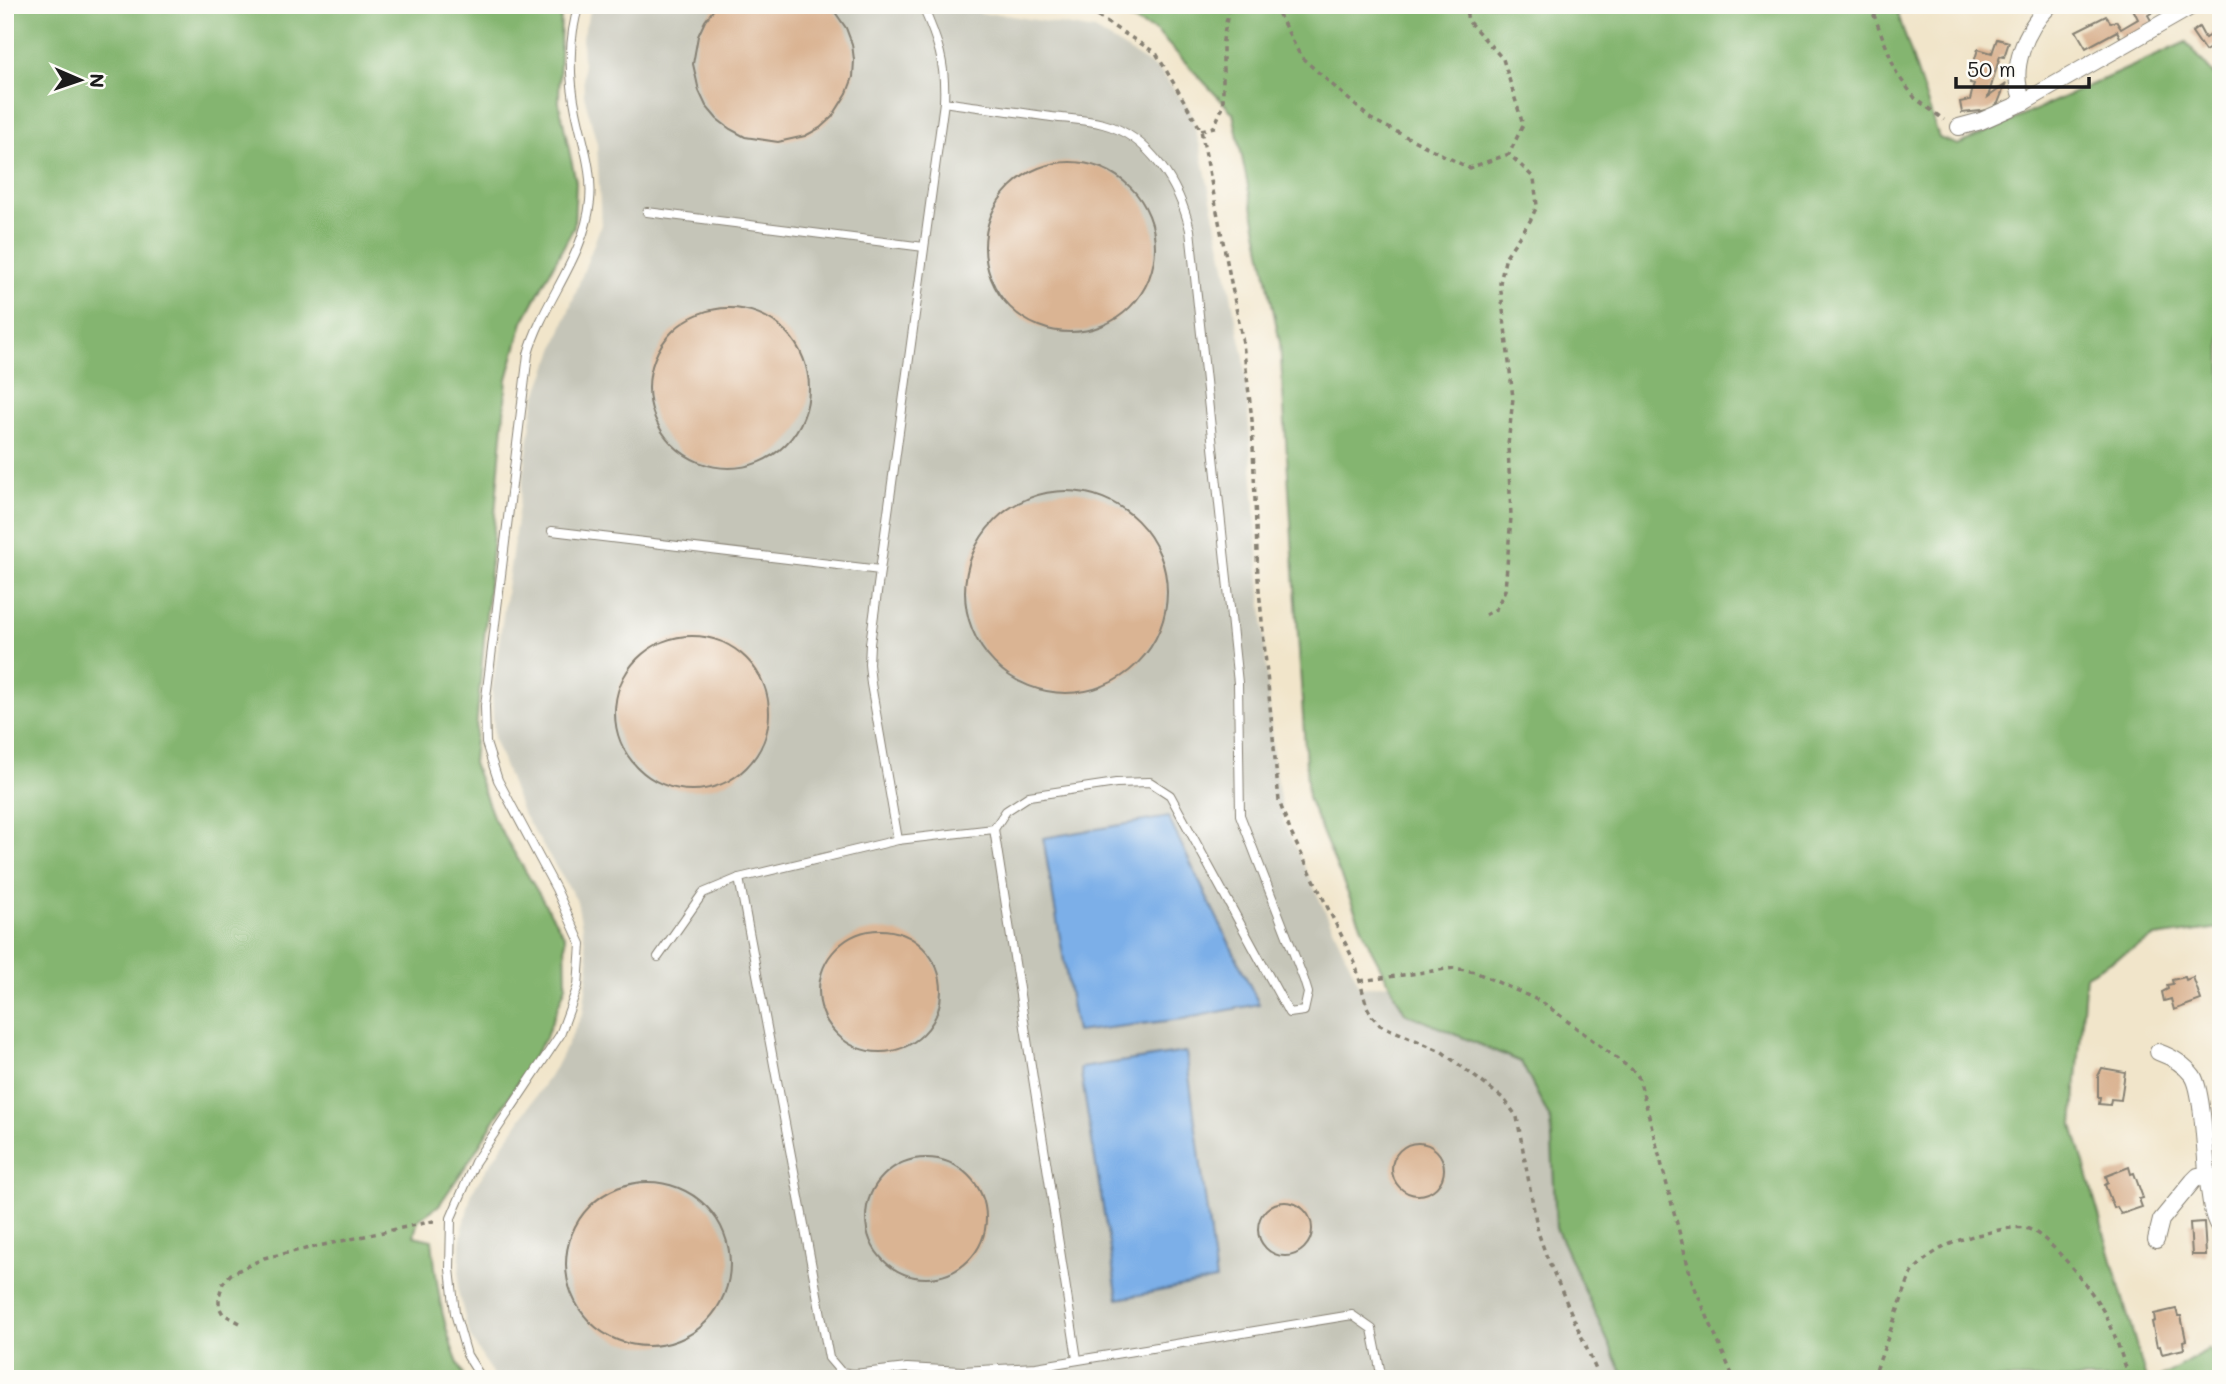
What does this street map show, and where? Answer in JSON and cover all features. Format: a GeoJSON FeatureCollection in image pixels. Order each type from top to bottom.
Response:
{"type":"FeatureCollection","features":[{"type":"Feature","properties":{"kind":"street"},"geometry":{"type":"LineString","coordinates":[[2024,102],[2017,86],[2017,70],[2033,25],[2050,5]]}},
{"type":"Feature","properties":{"kind":"street"},"geometry":{"type":"LineString","coordinates":[[1959,127],[1981,121],[2024,102],[2194,5]]}},
{"type":"Feature","properties":{"kind":"street"},"geometry":{"type":"LineString","coordinates":[[2158,1052],[2172,1057],[2182,1065],[2193,1077],[2199,1091],[2212,1210],[2221,1230]]}},
{"type":"Feature","properties":{"kind":"street"},"geometry":{"type":"LineString","coordinates":[[2155,1240],[2161,1220],[2198,1176],[2207,1175]]}},
{"type":"Feature","properties":{"kind":"lane"},"geometry":{"type":"LineString","coordinates":[[482,1379],[467,1355],[455,1313],[450,1269],[451,1218],[475,1162],[560,1035],[578,986],[581,944],[556,889],[498,780],[486,743],[485,706],[528,354],[534,333],[586,226],[590,199],[587,157],[572,83],[572,35],[579,5]]}},
{"type":"Feature","properties":{"kind":"lane"},"geometry":{"type":"LineString","coordinates":[[898,840],[869,664],[943,102],[945,77],[942,57],[922,5]]}},
{"type":"Feature","properties":{"kind":"lane"},"geometry":{"type":"LineString","coordinates":[[943,102],[1104,124],[1138,143],[1156,159],[1168,174],[1185,210],[1191,244],[1238,682],[1240,815],[1308,993],[1304,1010],[1289,1013],[1170,795],[1150,782],[1116,783],[1029,796],[1006,811],[994,829],[1077,1359]]}},
{"type":"Feature","properties":{"kind":"lane"},"geometry":{"type":"LineString","coordinates":[[647,212],[924,247]]}},
{"type":"Feature","properties":{"kind":"lane"},"geometry":{"type":"LineString","coordinates":[[552,531],[880,570]]}},
{"type":"Feature","properties":{"kind":"lane"},"geometry":{"type":"LineString","coordinates":[[658,957],[703,893],[739,878],[898,840],[994,829]]}},
{"type":"Feature","properties":{"kind":"lane"},"geometry":{"type":"LineString","coordinates":[[739,878],[830,1358],[839,1375],[907,1368],[962,1375],[1035,1367],[1352,1315],[1372,1329],[1382,1379]]}},
{"type":"Feature","properties":{"kind":"path"},"geometry":{"type":"LineString","coordinates":[[1039,5],[1090,12],[1156,53],[1201,131],[1243,343],[1251,407],[1258,579],[1279,801],[1296,845],[1343,934],[1355,963],[1367,1007],[1380,1025],[1441,1052],[1504,1099],[1517,1117],[1538,1233],[1545,1255],[1600,1379]]}},
{"type":"Feature","properties":{"kind":"path"},"geometry":{"type":"LineString","coordinates":[[1201,131],[1213,127],[1223,106],[1223,40],[1229,7],[1233,5]]}},
{"type":"Feature","properties":{"kind":"path"},"geometry":{"type":"LineString","coordinates":[[1274,5],[1301,57],[1371,119],[1469,168],[1509,154],[1523,125],[1503,60],[1468,20],[1465,5]]}},
{"type":"Feature","properties":{"kind":"path"},"geometry":{"type":"LineString","coordinates":[[1870,5],[1897,74],[1915,98],[1950,124],[1959,127]]}},
{"type":"Feature","properties":{"kind":"path"},"geometry":{"type":"LineString","coordinates":[[1485,615],[1496,609],[1505,590],[1511,517],[1508,445],[1513,398],[1500,283],[1506,256],[1537,206],[1534,178],[1509,154]]}},
{"type":"Feature","properties":{"kind":"path"},"geometry":{"type":"LineString","coordinates":[[1360,981],[1454,968],[1475,972],[1542,1002],[1635,1072],[1639,1078],[1692,1281],[1734,1379]]}},
{"type":"Feature","properties":{"kind":"path"},"geometry":{"type":"LineString","coordinates":[[240,1323],[223,1314],[219,1307],[223,1283],[231,1274],[264,1258],[451,1218]]}},
{"type":"Feature","properties":{"kind":"path"},"geometry":{"type":"LineString","coordinates":[[1873,1379],[1910,1276],[1919,1263],[1930,1254],[1970,1236],[2027,1228],[2042,1235],[2088,1287],[2105,1314],[2131,1379]]}},
{"type":"Feature","properties":{"kind":"shaded area"},"geometry":{"type":"Polygon","coordinates":[[[592,5],[975,5],[981,14],[1000,14],[1095,30],[1159,70],[1190,110],[1244,357],[1273,756],[1284,823],[1361,988],[1458,973],[1537,1006],[1728,1379],[495,1379],[470,1336],[458,1291],[461,1236],[472,1191],[555,1068],[583,1013],[589,963],[577,901],[522,812],[494,739],[492,691],[534,403],[601,225],[597,144],[584,95],[582,37],[592,5]]]}},
{"type":"Feature","properties":{"kind":"green space"},"geometry":{"type":"Polygon","coordinates":[[[5,5],[561,5],[559,103],[576,182],[574,227],[523,322],[507,379],[473,763],[494,819],[565,937],[566,986],[546,1037],[470,1160],[439,1205],[418,1220],[414,1236],[432,1240],[446,1328],[465,1379],[5,1379],[5,5]]]}},
{"type":"Feature","properties":{"kind":"green space"},"geometry":{"type":"Polygon","coordinates":[[[1097,5],[1895,5],[1939,138],[1958,145],[2186,42],[2221,83],[2221,928],[2155,937],[2086,975],[2073,1125],[2146,1379],[1625,1379],[1556,1228],[1551,1121],[1521,1062],[1405,1013],[1371,949],[1308,798],[1280,343],[1233,113],[1156,31],[1097,5]]]}},
{"type":"Feature","properties":{"kind":"green space"},"geometry":{"type":"Polygon","coordinates":[[[2209,1349],[2221,1370],[2221,1379],[2158,1379],[2209,1349]]]}},
{"type":"Feature","properties":{"kind":"water"},"geometry":{"type":"Polygon","coordinates":[[[1168,817],[1259,1004],[1183,1019],[1076,1032],[1043,838],[1168,817]]]}},
{"type":"Feature","properties":{"kind":"water"},"geometry":{"type":"Polygon","coordinates":[[[1186,1052],[1216,1280],[1118,1299],[1080,1068],[1186,1052]]]}},
{"type":"Feature","properties":{"kind":"building"},"geometry":{"type":"Polygon","coordinates":[[[717,5],[830,5],[846,28],[854,60],[853,77],[847,93],[832,117],[805,136],[778,142],[745,137],[717,119],[706,106],[699,91],[693,64],[698,36],[717,5]]]}},
{"type":"Feature","properties":{"kind":"building"},"geometry":{"type":"Polygon","coordinates":[[[2131,5],[2165,5],[2148,15],[2153,24],[2122,41],[2117,31],[2086,48],[2076,31],[2106,16],[2111,23],[2116,21],[2121,29],[2138,19],[2131,5]]]}},
{"type":"Feature","properties":{"kind":"building"},"geometry":{"type":"Polygon","coordinates":[[[2218,22],[2221,26],[2221,42],[2205,51],[2192,32],[2199,27],[2205,38],[2215,32],[2212,27],[2218,22]]]}},
{"type":"Feature","properties":{"kind":"building"},"geometry":{"type":"Polygon","coordinates":[[[1997,39],[2009,42],[2004,57],[2000,56],[1988,97],[2005,85],[1998,103],[1990,110],[1962,113],[1960,102],[1970,100],[1974,84],[1970,83],[1971,72],[1978,49],[1992,53],[1997,39]]]}},
{"type":"Feature","properties":{"kind":"building"},"geometry":{"type":"Polygon","coordinates":[[[1070,162],[1102,169],[1130,187],[1148,215],[1155,247],[1148,279],[1130,307],[1102,325],[1070,332],[1038,325],[1010,307],[992,279],[985,247],[992,215],[1010,187],[1038,169],[1070,162]]]}},
{"type":"Feature","properties":{"kind":"building"},"geometry":{"type":"Polygon","coordinates":[[[729,308],[760,314],[785,332],[803,357],[809,388],[803,419],[785,444],[760,462],[729,468],[698,462],[673,444],[655,419],[649,388],[655,357],[673,332],[698,314],[729,308]]]}},
{"type":"Feature","properties":{"kind":"building"},"geometry":{"type":"Polygon","coordinates":[[[1066,491],[1105,499],[1122,508],[1137,521],[1150,536],[1159,553],[1167,592],[1159,631],[1150,648],[1137,663],[1122,676],[1105,685],[1066,693],[1027,685],[1010,676],[995,663],[982,648],[973,631],[965,592],[973,553],[982,536],[995,521],[1010,508],[1027,499],[1066,491]]]}},
{"type":"Feature","properties":{"kind":"building"},"geometry":{"type":"Polygon","coordinates":[[[692,636],[722,641],[747,658],[764,683],[769,713],[764,743],[747,768],[722,785],[692,790],[662,785],[637,768],[620,743],[615,713],[620,683],[637,658],[662,641],[692,636]]]}},
{"type":"Feature","properties":{"kind":"building"},"geometry":{"type":"Polygon","coordinates":[[[880,930],[903,935],[923,948],[936,968],[941,991],[936,1014],[923,1034],[903,1047],[880,1052],[857,1047],[837,1034],[824,1014],[819,991],[824,968],[837,948],[857,935],[880,930]]]}},
{"type":"Feature","properties":{"kind":"building"},"geometry":{"type":"Polygon","coordinates":[[[2185,977],[2186,980],[2193,977],[2201,1000],[2174,1010],[2171,999],[2164,1001],[2162,992],[2168,989],[2167,985],[2173,984],[2172,980],[2185,977]]]}},
{"type":"Feature","properties":{"kind":"building"},"geometry":{"type":"Polygon","coordinates":[[[2102,1068],[2125,1072],[2121,1100],[2111,1099],[2110,1105],[2099,1104],[2098,1076],[2102,1068]]]}},
{"type":"Feature","properties":{"kind":"building"},"geometry":{"type":"Polygon","coordinates":[[[1418,1143],[1428,1145],[1436,1151],[1442,1159],[1442,1179],[1436,1187],[1428,1193],[1418,1195],[1408,1193],[1400,1187],[1394,1179],[1392,1169],[1394,1159],[1400,1151],[1408,1145],[1418,1143]]]}},
{"type":"Feature","properties":{"kind":"building"},"geometry":{"type":"Polygon","coordinates":[[[926,1158],[949,1163],[968,1176],[981,1195],[986,1218],[981,1241],[968,1260],[949,1273],[926,1278],[903,1273],[884,1260],[871,1241],[866,1218],[871,1195],[884,1176],[903,1163],[926,1158]]]}},
{"type":"Feature","properties":{"kind":"building"},"geometry":{"type":"Polygon","coordinates":[[[2129,1167],[2143,1198],[2139,1199],[2142,1207],[2121,1214],[2117,1207],[2114,1208],[2105,1185],[2108,1183],[2106,1176],[2129,1167]]]}},
{"type":"Feature","properties":{"kind":"building"},"geometry":{"type":"Polygon","coordinates":[[[648,1182],[679,1189],[706,1206],[723,1233],[730,1264],[723,1295],[706,1322],[679,1339],[648,1346],[617,1339],[590,1322],[573,1295],[566,1264],[573,1233],[590,1206],[617,1189],[648,1182]]]}},
{"type":"Feature","properties":{"kind":"building"},"geometry":{"type":"Polygon","coordinates":[[[1285,1202],[1304,1210],[1312,1229],[1304,1248],[1285,1256],[1266,1248],[1258,1229],[1266,1210],[1285,1202]]]}},
{"type":"Feature","properties":{"kind":"building"},"geometry":{"type":"Polygon","coordinates":[[[2204,1222],[2206,1255],[2192,1255],[2190,1223],[2204,1222]]]}},
{"type":"Feature","properties":{"kind":"building"},"geometry":{"type":"Polygon","coordinates":[[[2176,1309],[2178,1316],[2181,1316],[2186,1340],[2183,1341],[2184,1349],[2162,1354],[2160,1346],[2157,1347],[2152,1322],[2155,1321],[2154,1314],[2176,1309]]]}}]}
